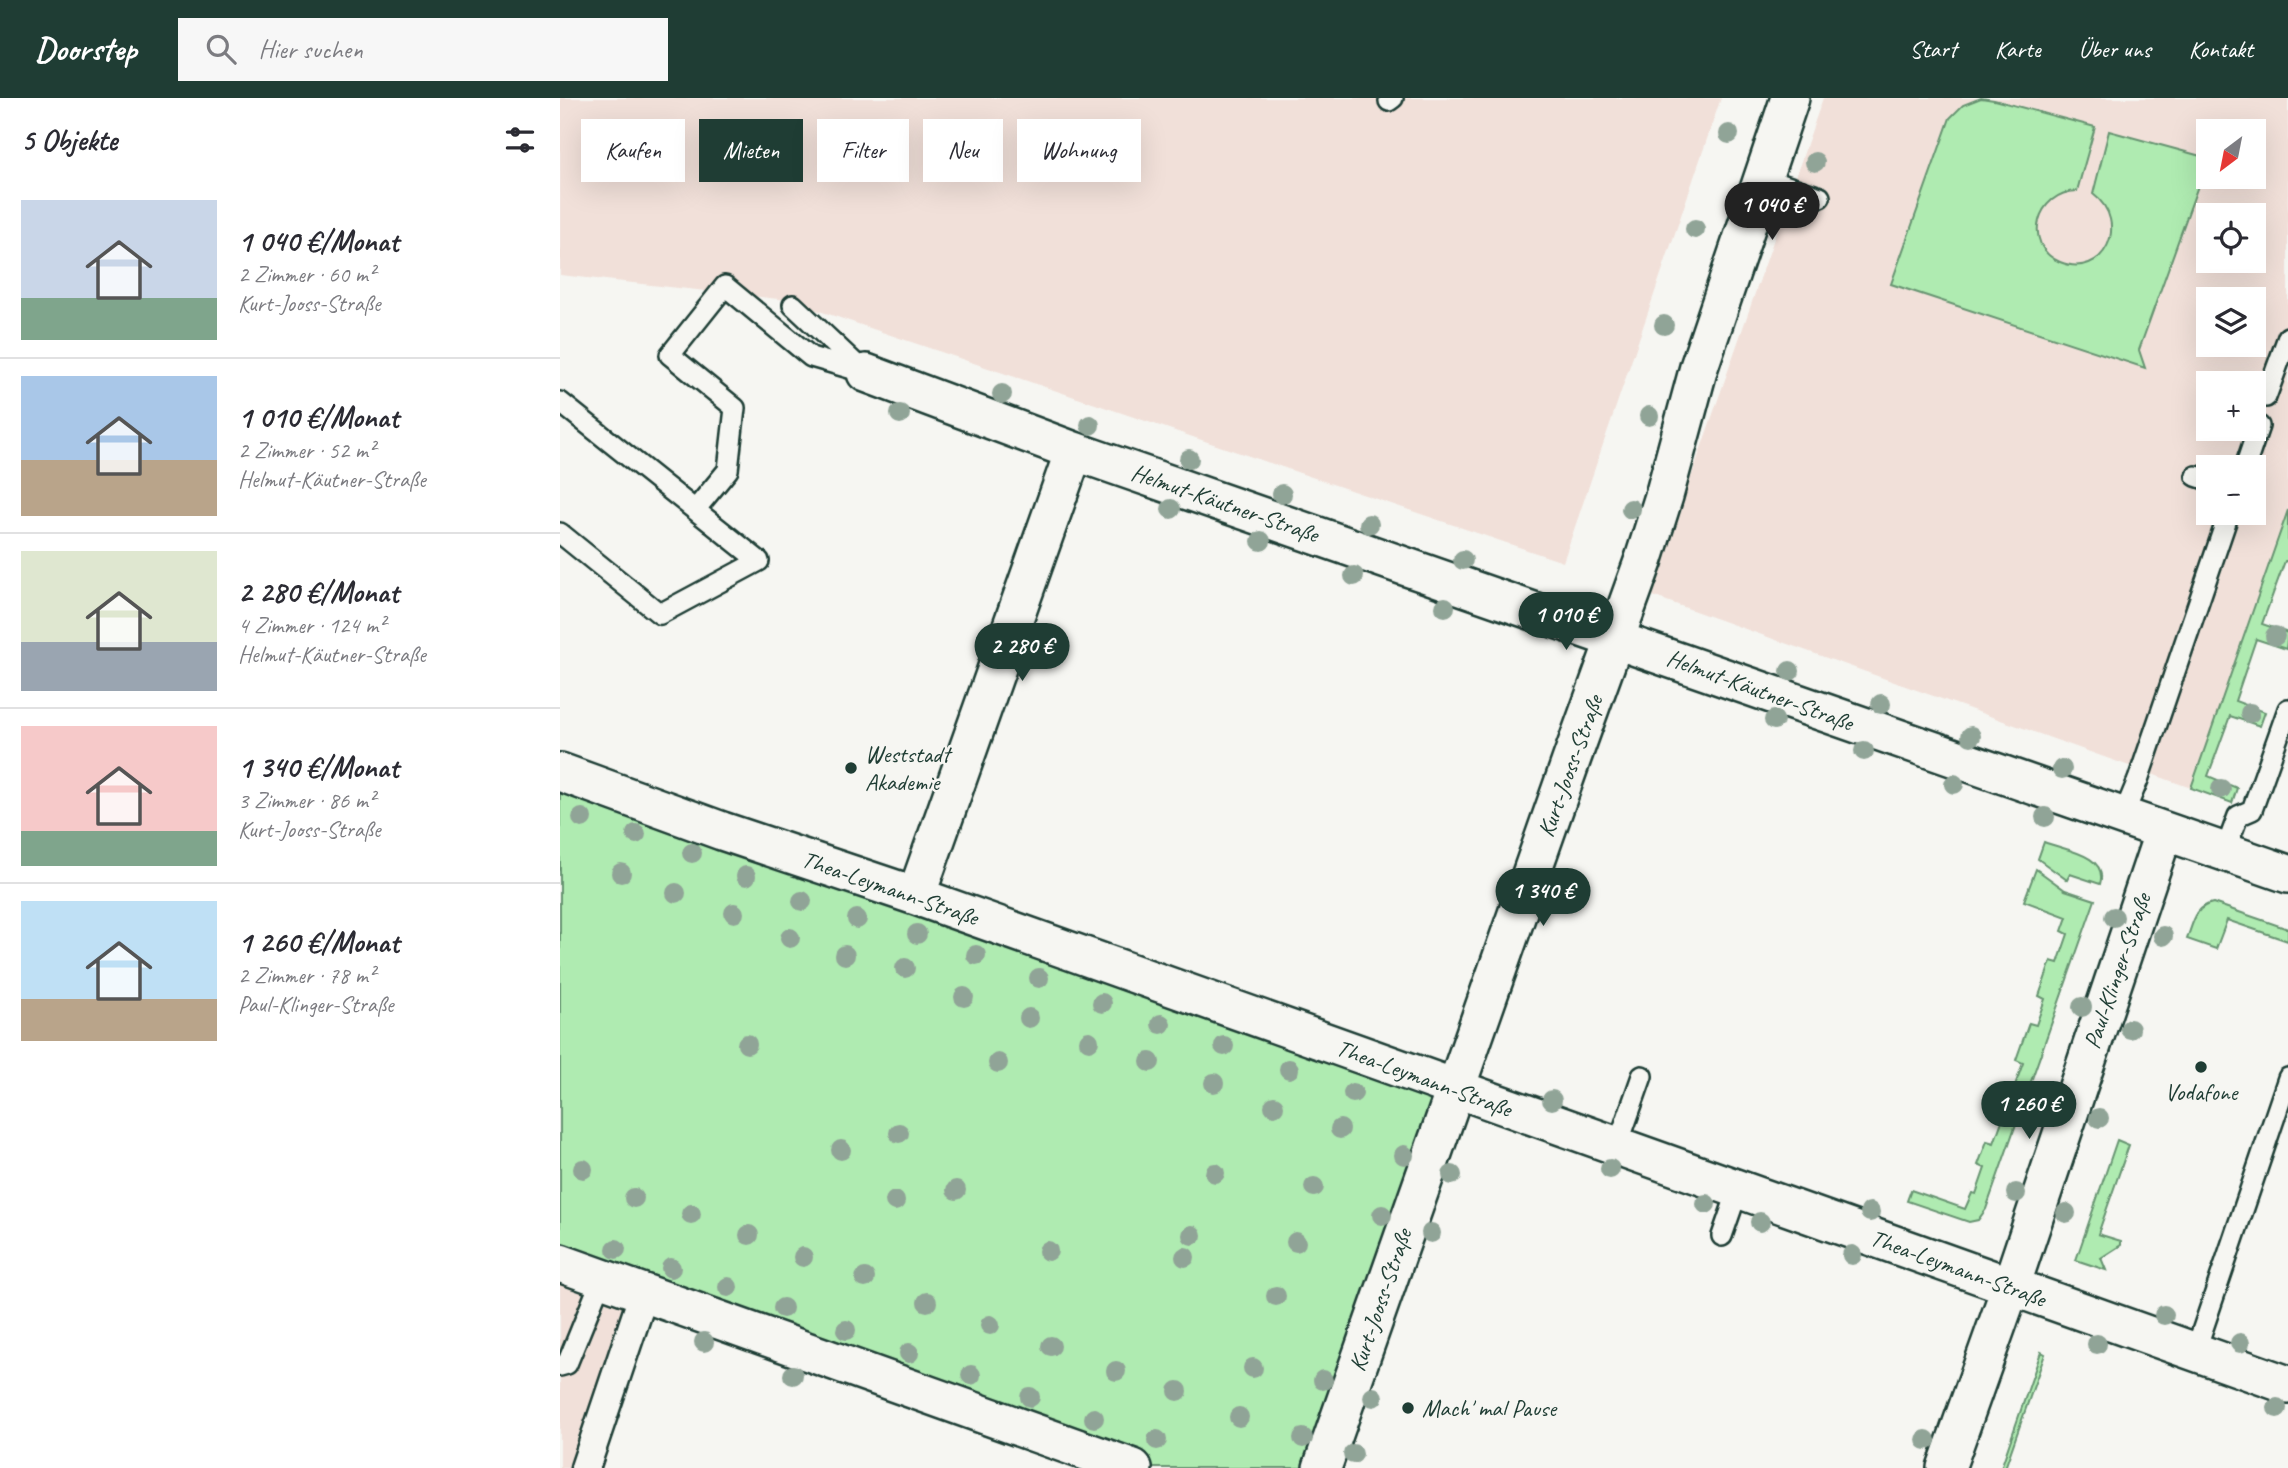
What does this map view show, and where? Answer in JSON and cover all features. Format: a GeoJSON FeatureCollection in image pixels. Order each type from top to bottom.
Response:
{"type":"FeatureCollection","features":[{"type":"Feature","properties":{"kind":"street","name":"Kurt-Jooss-Straße"},"geometry":{"type":"LineString","coordinates":[[1321,1468],[1664,496],[1699,367],[1790,98]]}},
{"type":"Feature","properties":{"kind":"street","name":"Helmut-Käutner-Straße"},"geometry":{"type":"LineString","coordinates":[[866,373],[1074,451],[2288,874]]}},
{"type":"Feature","properties":{"kind":"street"},"geometry":{"type":"LineString","coordinates":[[916,896],[1074,451]]}},
{"type":"Feature","properties":{"kind":"street","name":"Thea-Leymann-Straße"},"geometry":{"type":"LineString","coordinates":[[560,772],[722,831],[916,896],[2288,1385]]}},
{"type":"Feature","properties":{"kind":"street","name":"Paul-Klinger-Straße"},"geometry":{"type":"LineString","coordinates":[[1946,1468],[2011,1286],[2164,831]]}},
{"type":"Feature","properties":{"kind":"street"},"geometry":{"type":"LineString","coordinates":[[560,1263],[1133,1468]]}},
{"type":"Feature","properties":{"kind":"street"},"geometry":{"type":"LineString","coordinates":[[584,1468],[644,1293]]}},
{"type":"Feature","properties":{"kind":"lane"},"geometry":{"type":"LineString","coordinates":[[1763,178],[1820,197]]}},
{"type":"Feature","properties":{"kind":"lane"},"geometry":{"type":"LineString","coordinates":[[695,510],[729,470],[735,408],[670,355],[726,286],[811,357],[866,373]]}},
{"type":"Feature","properties":{"kind":"lane"},"geometry":{"type":"LineString","coordinates":[[793,304],[866,373]]}},
{"type":"Feature","properties":{"kind":"lane"},"geometry":{"type":"LineString","coordinates":[[2266,397],[2288,337]]}},
{"type":"Feature","properties":{"kind":"lane"},"geometry":{"type":"LineString","coordinates":[[560,402],[759,561],[660,614],[560,533]]}},
{"type":"Feature","properties":{"kind":"lane"},"geometry":{"type":"LineString","coordinates":[[2123,816],[2138,780],[2225,525]]}},
{"type":"Feature","properties":{"kind":"lane"},"geometry":{"type":"LineString","coordinates":[[2225,851],[2238,816],[2252,810],[2288,709]]}},
{"type":"Feature","properties":{"kind":"lane"},"geometry":{"type":"LineString","coordinates":[[1616,1147],[1642,1076]]}},
{"type":"Feature","properties":{"kind":"lane"},"geometry":{"type":"LineString","coordinates":[[2196,1352],[2288,1078]]}},
{"type":"Feature","properties":{"kind":"lane"},"geometry":{"type":"LineString","coordinates":[[1722,1236],[1738,1190]]}},
{"type":"Feature","properties":{"kind":"lane"},"geometry":{"type":"LineString","coordinates":[[560,1366],[567,1364],[602,1278]]}},
{"type":"Feature","properties":{"kind":"shaded area"},"geometry":{"type":"Polygon","coordinates":[[[560,98],[1721,98],[1563,562],[787,300],[560,275],[560,98]]]}},
{"type":"Feature","properties":{"kind":"shaded area"},"geometry":{"type":"Polygon","coordinates":[[[1823,98],[2288,98],[2288,510],[2191,788],[1650,595],[1823,98]]]}},
{"type":"Feature","properties":{"kind":"shaded area"},"geometry":{"type":"Polygon","coordinates":[[[560,1269],[636,1297],[569,1468],[560,1468],[560,1269]]]}},
{"type":"Feature","properties":{"kind":"green space"},"geometry":{"type":"Polygon","coordinates":[[[1981,98],[1994,100],[2095,127],[2077,191],[2052,200],[2039,221],[2041,244],[2048,254],[2060,262],[2076,265],[2089,263],[2100,256],[2107,246],[2111,233],[2110,219],[2104,206],[2093,194],[2109,131],[2196,155],[2197,189],[2139,350],[2145,368],[1891,284],[1950,118],[1963,105],[1981,98]]]}},
{"type":"Feature","properties":{"kind":"green space"},"geometry":{"type":"Polygon","coordinates":[[[2288,510],[2288,561],[2285,561],[2262,624],[2288,633],[2286,649],[2256,639],[2235,701],[2265,712],[2260,726],[2230,716],[2208,776],[2237,788],[2232,803],[2191,788],[2288,510]]]}},
{"type":"Feature","properties":{"kind":"green space"},"geometry":{"type":"Polygon","coordinates":[[[560,773],[1453,1089],[1321,1468],[1137,1468],[560,1257],[560,773]]]}},
{"type":"Feature","properties":{"kind":"green space"},"geometry":{"type":"Polygon","coordinates":[[[2044,842],[2092,860],[2101,874],[2100,884],[2070,874],[2067,880],[2038,859],[2044,842]]]}},
{"type":"Feature","properties":{"kind":"green space"},"geometry":{"type":"Polygon","coordinates":[[[2036,869],[2065,890],[2095,900],[1986,1209],[1978,1220],[1969,1222],[1907,1201],[1911,1190],[1965,1209],[1972,1193],[1976,1194],[1985,1168],[1978,1165],[1987,1141],[1994,1143],[2003,1118],[1996,1114],[2007,1086],[2014,1088],[2023,1063],[2016,1060],[2029,1023],[2036,1025],[2045,999],[2039,996],[2051,961],[2058,963],[2068,934],[2062,931],[2067,917],[2024,901],[2036,869]]]}},
{"type":"Feature","properties":{"kind":"green space"},"geometry":{"type":"Polygon","coordinates":[[[2213,903],[2288,929],[2288,941],[2227,920],[2216,949],[2187,939],[2198,911],[2213,903]]]}},
{"type":"Feature","properties":{"kind":"green space"},"geometry":{"type":"Polygon","coordinates":[[[2117,1140],[2129,1145],[2098,1234],[2121,1241],[2121,1245],[2101,1258],[2106,1270],[2076,1260],[2117,1140]]]}},
{"type":"Feature","properties":{"kind":"green space"},"geometry":{"type":"Polygon","coordinates":[[[2041,1352],[2045,1354],[2005,1468],[2001,1468],[2041,1352]]]}},
{"type":"Feature","properties":{"kind":"place","name":"Weststadt Akademie"},"geometry":{"type":"Point","coordinates":[851,768]}},
{"type":"Feature","properties":{"kind":"place","name":"Vodafone"},"geometry":{"type":"Point","coordinates":[2201,1067]}},
{"type":"Feature","properties":{"kind":"place","name":"Mach' mal Pause"},"geometry":{"type":"Point","coordinates":[1408,1408]}}]}
